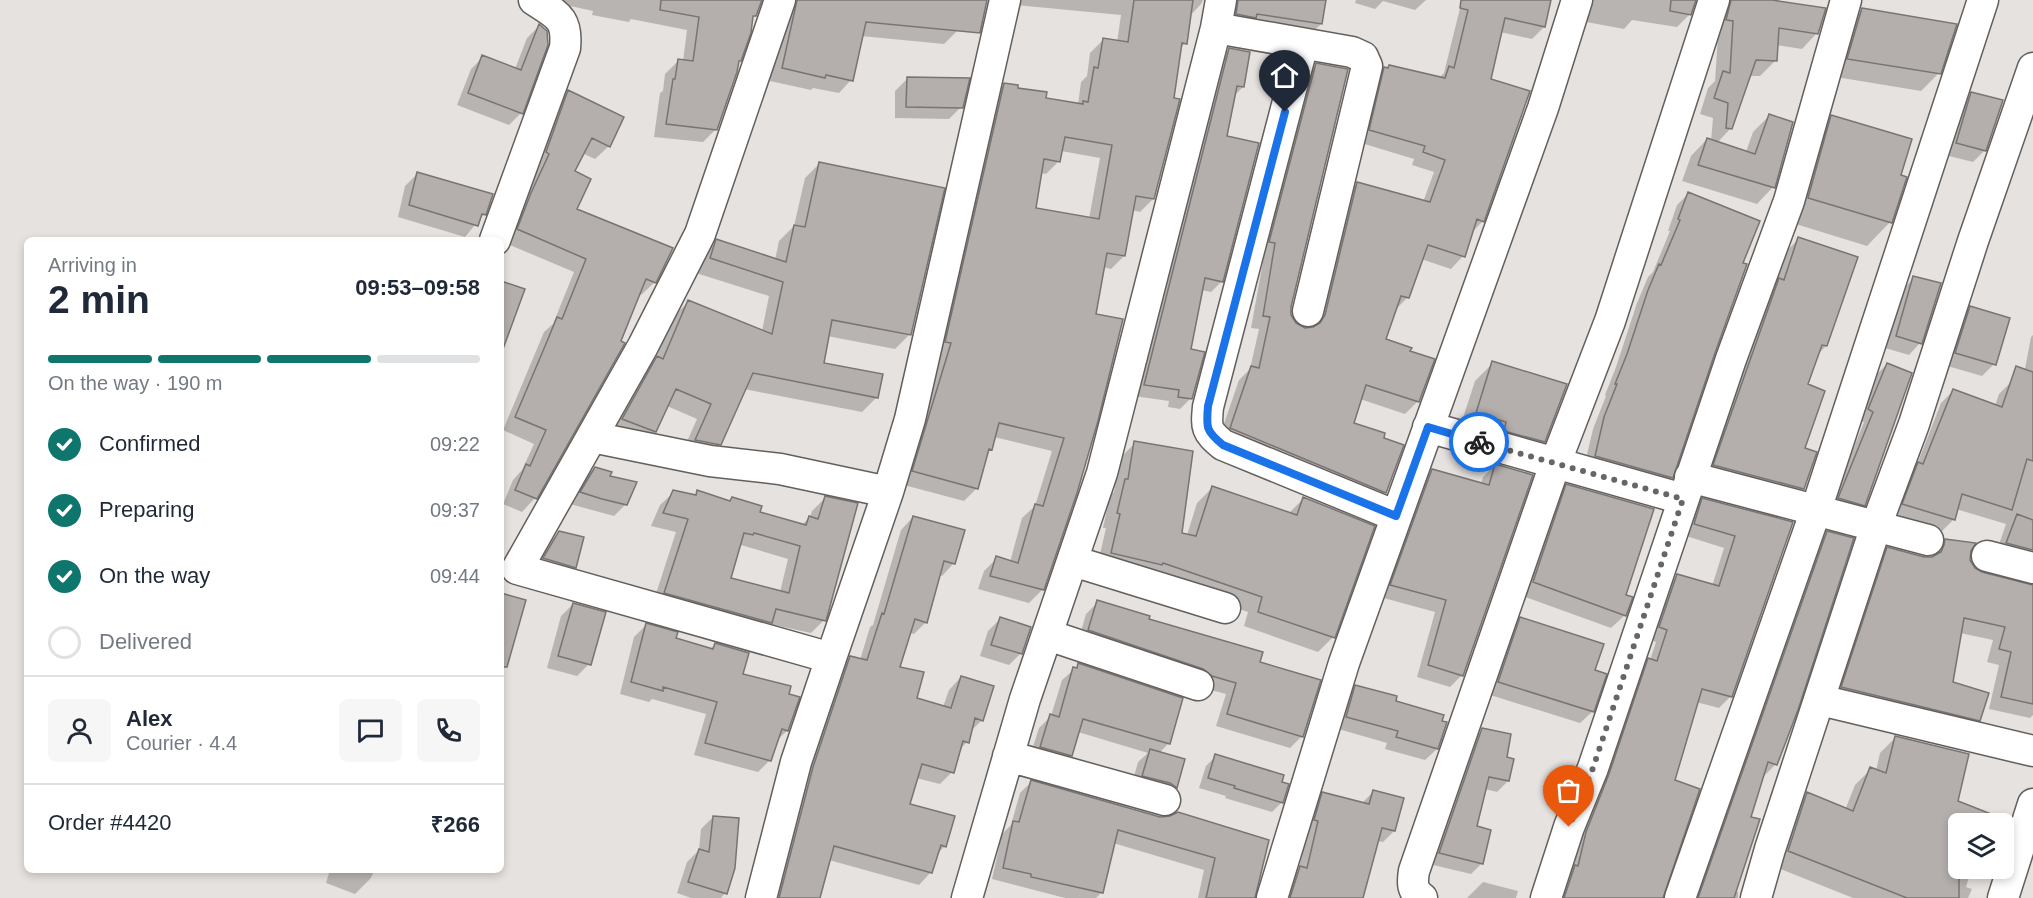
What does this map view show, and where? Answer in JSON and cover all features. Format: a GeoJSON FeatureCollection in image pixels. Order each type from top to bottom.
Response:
{"type":"FeatureCollection","features":[{"type":"Feature","properties":{"kind":"street"},"geometry":{"type":"LineString","coordinates":[[496,237],[565,48],[567,31],[559,17],[534,0]]}},
{"type":"Feature","properties":{"kind":"street"},"geometry":{"type":"LineString","coordinates":[[780,0],[700,234],[676,284],[517,569],[831,658]]}},
{"type":"Feature","properties":{"kind":"street"},"geometry":{"type":"LineString","coordinates":[[761,898],[799,753],[888,492],[910,419],[1005,0]]}},
{"type":"Feature","properties":{"kind":"street"},"geometry":{"type":"LineString","coordinates":[[1272,898],[1344,663],[1544,108],[1576,0]]}},
{"type":"Feature","properties":{"kind":"street"},"geometry":{"type":"LineString","coordinates":[[1422,898],[1414,891],[1412,882],[1414,871],[1555,464],[1610,321],[1714,0]]}},
{"type":"Feature","properties":{"kind":"street"},"geometry":{"type":"LineString","coordinates":[[1546,898],[1569,827],[1593,768],[1731,358],[1789,201],[1846,0]]}},
{"type":"Feature","properties":{"kind":"street"},"geometry":{"type":"LineString","coordinates":[[1680,898],[1816,510],[1983,0]]}},
{"type":"Feature","properties":{"kind":"street"},"geometry":{"type":"LineString","coordinates":[[967,898],[1025,699],[1102,472],[1219,14],[1303,44],[1352,52],[1363,57],[1367,66],[1308,310]]}},
{"type":"Feature","properties":{"kind":"street"},"geometry":{"type":"LineString","coordinates":[[1303,44],[1208,406],[1206,424],[1209,434],[1223,445],[1396,516]]}},
{"type":"Feature","properties":{"kind":"street"},"geometry":{"type":"LineString","coordinates":[[1756,898],[1876,526],[1914,424],[1973,241],[2033,68]]}},
{"type":"Feature","properties":{"kind":"street"},"geometry":{"type":"LineString","coordinates":[[1428,427],[1555,464],[1816,510],[1928,540]]}},
{"type":"Feature","properties":{"kind":"street"},"geometry":{"type":"LineString","coordinates":[[592,437],[710,461],[780,469],[888,492]]}},
{"type":"Feature","properties":{"kind":"street"},"geometry":{"type":"LineString","coordinates":[[1987,556],[2033,568]]}},
{"type":"Feature","properties":{"kind":"street"},"geometry":{"type":"LineString","coordinates":[[1073,561],[1225,608]]}},
{"type":"Feature","properties":{"kind":"street"},"geometry":{"type":"LineString","coordinates":[[1048,635],[1198,685]]}},
{"type":"Feature","properties":{"kind":"street"},"geometry":{"type":"LineString","coordinates":[[1820,700],[2033,751]]}},
{"type":"Feature","properties":{"kind":"street"},"geometry":{"type":"LineString","coordinates":[[1008,756],[1165,800]]}},
{"type":"Feature","properties":{"kind":"street"},"geometry":{"type":"LineString","coordinates":[[2004,898],[2033,804]]}},
{"type":"Feature","properties":{"kind":"building"},"geometry":{"type":"Polygon","coordinates":[[[661,0],[762,0],[756,16],[753,16],[751,33],[741,61],[739,61],[717,130],[666,124],[678,59],[693,61],[699,17],[660,10],[661,0]]]}},
{"type":"Feature","properties":{"kind":"building"},"geometry":{"type":"Polygon","coordinates":[[[797,0],[987,0],[980,33],[866,22],[853,81],[826,75],[825,78],[782,68],[797,0]]]}},
{"type":"Feature","properties":{"kind":"building"},"geometry":{"type":"Polygon","coordinates":[[[1134,0],[1193,0],[1187,44],[1182,43],[1174,98],[1180,99],[1154,199],[1136,196],[1125,256],[1107,253],[1096,314],[1123,319],[1098,421],[1077,493],[1044,590],[990,576],[996,556],[1018,563],[1035,504],[1043,506],[1064,438],[999,423],[978,489],[912,471],[951,343],[945,342],[1004,83],[1018,85],[1018,88],[1047,92],[1046,98],[1083,104],[1083,101],[1088,102],[1094,67],[1098,68],[1103,38],[1128,42],[1134,0]],[[1065,137],[1060,162],[1044,159],[1036,208],[1099,219],[1112,145],[1065,137]]]}},
{"type":"Feature","properties":{"kind":"building"},"geometry":{"type":"Polygon","coordinates":[[[1238,0],[1326,0],[1322,24],[1257,14],[1256,18],[1236,14],[1238,0]]]}},
{"type":"Feature","properties":{"kind":"building"},"geometry":{"type":"Polygon","coordinates":[[[1461,0],[1551,0],[1545,27],[1505,18],[1491,79],[1530,91],[1484,222],[1477,219],[1465,257],[1428,245],[1409,298],[1401,296],[1386,339],[1412,348],[1410,351],[1435,359],[1419,402],[1366,385],[1354,423],[1385,433],[1384,438],[1404,445],[1386,493],[1230,428],[1251,366],[1259,368],[1270,317],[1263,316],[1275,243],[1269,242],[1316,63],[1348,69],[1291,307],[1291,315],[1296,323],[1305,328],[1320,323],[1325,315],[1357,182],[1430,202],[1445,160],[1423,152],[1425,146],[1369,130],[1384,67],[1388,68],[1389,65],[1445,78],[1449,66],[1454,68],[1468,10],[1460,8],[1461,0]]]}},
{"type":"Feature","properties":{"kind":"building"},"geometry":{"type":"Polygon","coordinates":[[[1671,0],[1696,0],[1691,15],[1670,11],[1671,0]]]}},
{"type":"Feature","properties":{"kind":"building"},"geometry":{"type":"Polygon","coordinates":[[[1731,0],[1772,0],[1826,8],[1818,34],[1779,28],[1777,61],[1756,60],[1732,129],[1726,128],[1728,103],[1714,98],[1723,71],[1730,73],[1733,21],[1726,20],[1731,0]]]}},
{"type":"Feature","properties":{"kind":"building"},"geometry":{"type":"Polygon","coordinates":[[[1862,8],[1957,24],[1941,74],[1847,59],[1862,8]]]}},
{"type":"Feature","properties":{"kind":"building"},"geometry":{"type":"Polygon","coordinates":[[[539,24],[547,31],[548,45],[523,114],[468,93],[482,55],[521,70],[539,24]]]}},
{"type":"Feature","properties":{"kind":"building"},"geometry":{"type":"Polygon","coordinates":[[[1229,48],[1250,52],[1244,87],[1237,86],[1227,136],[1259,143],[1223,282],[1205,278],[1191,349],[1205,352],[1192,399],[1178,397],[1179,390],[1144,385],[1229,48]]]}},
{"type":"Feature","properties":{"kind":"building"},"geometry":{"type":"Polygon","coordinates":[[[907,77],[970,78],[963,108],[906,107],[907,77]]]}},
{"type":"Feature","properties":{"kind":"building"},"geometry":{"type":"Polygon","coordinates":[[[568,90],[624,117],[610,147],[592,138],[575,171],[591,179],[577,209],[673,248],[656,283],[646,279],[621,341],[625,343],[537,499],[515,490],[526,464],[530,466],[546,430],[515,417],[557,317],[562,319],[586,259],[517,229],[549,154],[546,152],[568,90]]]}},
{"type":"Feature","properties":{"kind":"building"},"geometry":{"type":"Polygon","coordinates":[[[1971,92],[2003,100],[1986,151],[1956,143],[1971,92]]]}},
{"type":"Feature","properties":{"kind":"building"},"geometry":{"type":"Polygon","coordinates":[[[1769,114],[1793,122],[1775,188],[1698,165],[1707,138],[1755,154],[1769,114]]]}},
{"type":"Feature","properties":{"kind":"building"},"geometry":{"type":"Polygon","coordinates":[[[1831,115],[1912,139],[1901,175],[1907,177],[1892,223],[1808,198],[1831,115]]]}},
{"type":"Feature","properties":{"kind":"building"},"geometry":{"type":"Polygon","coordinates":[[[819,162],[945,188],[911,335],[832,320],[824,363],[883,374],[878,398],[753,373],[721,445],[695,440],[711,404],[676,389],[656,432],[622,419],[657,356],[663,359],[688,300],[772,334],[783,282],[710,258],[716,239],[786,262],[794,225],[805,227],[819,162]]]}},
{"type":"Feature","properties":{"kind":"building"},"geometry":{"type":"Polygon","coordinates":[[[417,172],[493,194],[486,215],[482,214],[478,226],[409,205],[417,172]]]}},
{"type":"Feature","properties":{"kind":"building"},"geometry":{"type":"Polygon","coordinates":[[[1688,192],[1760,221],[1743,263],[1747,264],[1673,478],[1595,456],[1604,417],[1648,290],[1680,220],[1678,219],[1688,192]]]}},
{"type":"Feature","properties":{"kind":"building"},"geometry":{"type":"Polygon","coordinates":[[[1798,237],[1858,257],[1827,346],[1822,345],[1808,384],[1825,391],[1805,448],[1817,452],[1804,489],[1713,465],[1779,278],[1784,280],[1798,237]]]}},
{"type":"Feature","properties":{"kind":"building"},"geometry":{"type":"Polygon","coordinates":[[[1913,276],[1941,283],[1922,344],[1896,336],[1913,276]]]}},
{"type":"Feature","properties":{"kind":"building"},"geometry":{"type":"Polygon","coordinates":[[[504,282],[525,289],[504,346],[504,282]]]}},
{"type":"Feature","properties":{"kind":"building"},"geometry":{"type":"Polygon","coordinates":[[[1970,306],[2010,318],[1996,365],[1955,353],[1970,306]]]}},
{"type":"Feature","properties":{"kind":"building"},"geometry":{"type":"Polygon","coordinates":[[[1492,361],[1567,384],[1545,442],[1504,431],[1506,422],[1476,413],[1492,361]]]}},
{"type":"Feature","properties":{"kind":"building"},"geometry":{"type":"Polygon","coordinates":[[[1887,363],[1912,373],[1865,506],[1838,498],[1873,412],[1868,409],[1887,363]]]}},
{"type":"Feature","properties":{"kind":"building"},"geometry":{"type":"Polygon","coordinates":[[[2016,366],[2033,372],[2033,461],[2027,459],[2012,510],[1962,494],[1955,520],[1902,504],[1918,462],[1923,464],[1953,389],[2002,407],[2016,366]]]}},
{"type":"Feature","properties":{"kind":"building"},"geometry":{"type":"Polygon","coordinates":[[[1134,441],[1193,451],[1182,533],[1196,536],[1212,486],[1297,515],[1303,497],[1375,526],[1335,638],[1258,612],[1262,597],[1163,563],[1162,565],[1111,553],[1120,514],[1117,513],[1125,479],[1128,479],[1134,441]]]}},
{"type":"Feature","properties":{"kind":"building"},"geometry":{"type":"Polygon","coordinates":[[[1495,464],[1533,475],[1463,676],[1428,665],[1446,600],[1390,585],[1432,469],[1489,485],[1495,464]]]}},
{"type":"Feature","properties":{"kind":"building"},"geometry":{"type":"Polygon","coordinates":[[[595,467],[612,472],[610,476],[637,482],[627,505],[580,492],[595,467]]]}},
{"type":"Feature","properties":{"kind":"building"},"geometry":{"type":"Polygon","coordinates":[[[1566,484],[1654,509],[1626,595],[1633,597],[1626,616],[1533,582],[1566,484]]]}},
{"type":"Feature","properties":{"kind":"building"},"geometry":{"type":"Polygon","coordinates":[[[673,490],[696,495],[697,490],[730,501],[732,497],[762,506],[760,512],[806,525],[809,516],[818,519],[825,496],[858,503],[826,621],[776,609],[772,623],[664,593],[688,519],[663,513],[673,490]],[[744,533],[731,578],[789,593],[800,546],[754,533],[753,535],[744,533]]]}},
{"type":"Feature","properties":{"kind":"building"},"geometry":{"type":"Polygon","coordinates":[[[1702,498],[1793,522],[1732,697],[1702,689],[1675,780],[1700,789],[1663,898],[1564,898],[1575,865],[1578,866],[1586,832],[1609,774],[1648,658],[1657,661],[1667,630],[1659,627],[1677,574],[1719,586],[1735,536],[1694,524],[1702,498]]]}},
{"type":"Feature","properties":{"kind":"building"},"geometry":{"type":"Polygon","coordinates":[[[2017,514],[2033,520],[2033,550],[2006,543],[2017,514]]]}},
{"type":"Feature","properties":{"kind":"building"},"geometry":{"type":"Polygon","coordinates":[[[913,516],[965,530],[955,564],[944,561],[927,623],[915,619],[900,667],[924,672],[917,698],[951,708],[961,676],[994,686],[983,721],[975,718],[969,743],[963,741],[954,773],[922,764],[910,804],[955,816],[946,847],[941,845],[932,873],[834,846],[820,898],[779,898],[813,767],[850,656],[867,660],[882,613],[884,614],[913,516]]]}},
{"type":"Feature","properties":{"kind":"building"},"geometry":{"type":"Polygon","coordinates":[[[559,531],[584,537],[576,568],[543,558],[559,531]]]}},
{"type":"Feature","properties":{"kind":"building"},"geometry":{"type":"Polygon","coordinates":[[[1827,531],[1854,538],[1798,710],[1777,765],[1768,762],[1751,817],[1760,819],[1734,898],[1698,898],[1827,531]]]}},
{"type":"Feature","properties":{"kind":"building"},"geometry":{"type":"Polygon","coordinates":[[[1945,539],[1976,543],[1971,551],[1970,560],[1975,568],[1982,572],[2033,585],[2033,704],[2001,697],[2011,652],[1999,649],[2005,627],[1964,618],[1953,682],[1989,693],[1980,721],[1841,687],[1887,547],[1932,557],[1941,552],[1945,539]]]}},
{"type":"Feature","properties":{"kind":"building"},"geometry":{"type":"Polygon","coordinates":[[[504,594],[526,600],[507,667],[504,667],[504,594]]]}},
{"type":"Feature","properties":{"kind":"building"},"geometry":{"type":"Polygon","coordinates":[[[1097,600],[1150,616],[1149,619],[1263,652],[1260,662],[1321,680],[1303,737],[1227,714],[1236,683],[1212,676],[1203,669],[1088,630],[1097,600]]]}},
{"type":"Feature","properties":{"kind":"building"},"geometry":{"type":"Polygon","coordinates":[[[573,603],[606,612],[591,665],[558,656],[573,603]]]}},
{"type":"Feature","properties":{"kind":"building"},"geometry":{"type":"Polygon","coordinates":[[[1000,617],[1031,627],[1022,654],[991,645],[1000,617]]]}},
{"type":"Feature","properties":{"kind":"building"},"geometry":{"type":"Polygon","coordinates":[[[1520,617],[1604,644],[1595,670],[1607,674],[1594,712],[1498,682],[1520,617]]]}},
{"type":"Feature","properties":{"kind":"building"},"geometry":{"type":"Polygon","coordinates":[[[646,623],[678,632],[676,638],[713,649],[715,643],[749,653],[743,674],[791,686],[789,694],[800,697],[788,731],[782,729],[771,761],[705,743],[717,702],[663,687],[663,691],[631,682],[646,623]]]}},
{"type":"Feature","properties":{"kind":"building"},"geometry":{"type":"Polygon","coordinates":[[[1078,663],[1183,698],[1170,744],[1083,719],[1072,756],[1040,747],[1050,714],[1059,717],[1073,667],[1077,668],[1078,663]]]}},
{"type":"Feature","properties":{"kind":"building"},"geometry":{"type":"Polygon","coordinates":[[[1355,685],[1397,696],[1396,701],[1444,715],[1442,721],[1447,722],[1438,749],[1396,737],[1398,731],[1346,717],[1355,685]]]}},
{"type":"Feature","properties":{"kind":"building"},"geometry":{"type":"Polygon","coordinates":[[[1482,728],[1511,734],[1507,757],[1514,759],[1509,781],[1489,777],[1477,826],[1491,830],[1483,864],[1439,853],[1482,728]]]}},
{"type":"Feature","properties":{"kind":"building"},"geometry":{"type":"Polygon","coordinates":[[[1895,736],[1969,754],[1958,801],[1989,813],[1948,813],[1948,879],[1959,879],[1959,898],[1907,898],[1788,851],[1807,792],[1853,811],[1870,767],[1886,773],[1895,736]]]}},
{"type":"Feature","properties":{"kind":"building"},"geometry":{"type":"Polygon","coordinates":[[[1150,749],[1185,759],[1177,788],[1170,783],[1142,776],[1150,749]]]}},
{"type":"Feature","properties":{"kind":"building"},"geometry":{"type":"Polygon","coordinates":[[[1215,754],[1284,775],[1282,782],[1289,784],[1283,803],[1208,778],[1215,754]]]}},
{"type":"Feature","properties":{"kind":"building"},"geometry":{"type":"Polygon","coordinates":[[[1031,780],[1160,817],[1178,812],[1269,840],[1255,898],[1206,898],[1215,858],[1118,830],[1103,893],[1031,877],[1031,874],[1003,868],[1013,821],[1019,822],[1031,780]]]}},
{"type":"Feature","properties":{"kind":"building"},"geometry":{"type":"Polygon","coordinates":[[[1373,790],[1404,798],[1395,831],[1382,828],[1363,898],[1290,898],[1300,866],[1307,868],[1318,821],[1314,820],[1322,792],[1369,804],[1373,790]]]}},
{"type":"Feature","properties":{"kind":"building"},"geometry":{"type":"Polygon","coordinates":[[[713,816],[739,818],[735,868],[727,894],[688,882],[699,849],[709,852],[713,816]]]}},
{"type":"Feature","properties":{"kind":"way so far"},"geometry":{"type":"LineString","coordinates":[[1479,442],[1683,499],[1593,768],[1569,827]]}},
{"type":"Feature","properties":{"kind":"route"},"geometry":{"type":"LineString","coordinates":[[1285,112],[1208,406],[1206,424],[1209,434],[1223,445],[1396,516],[1428,427],[1479,442]]}}]}
